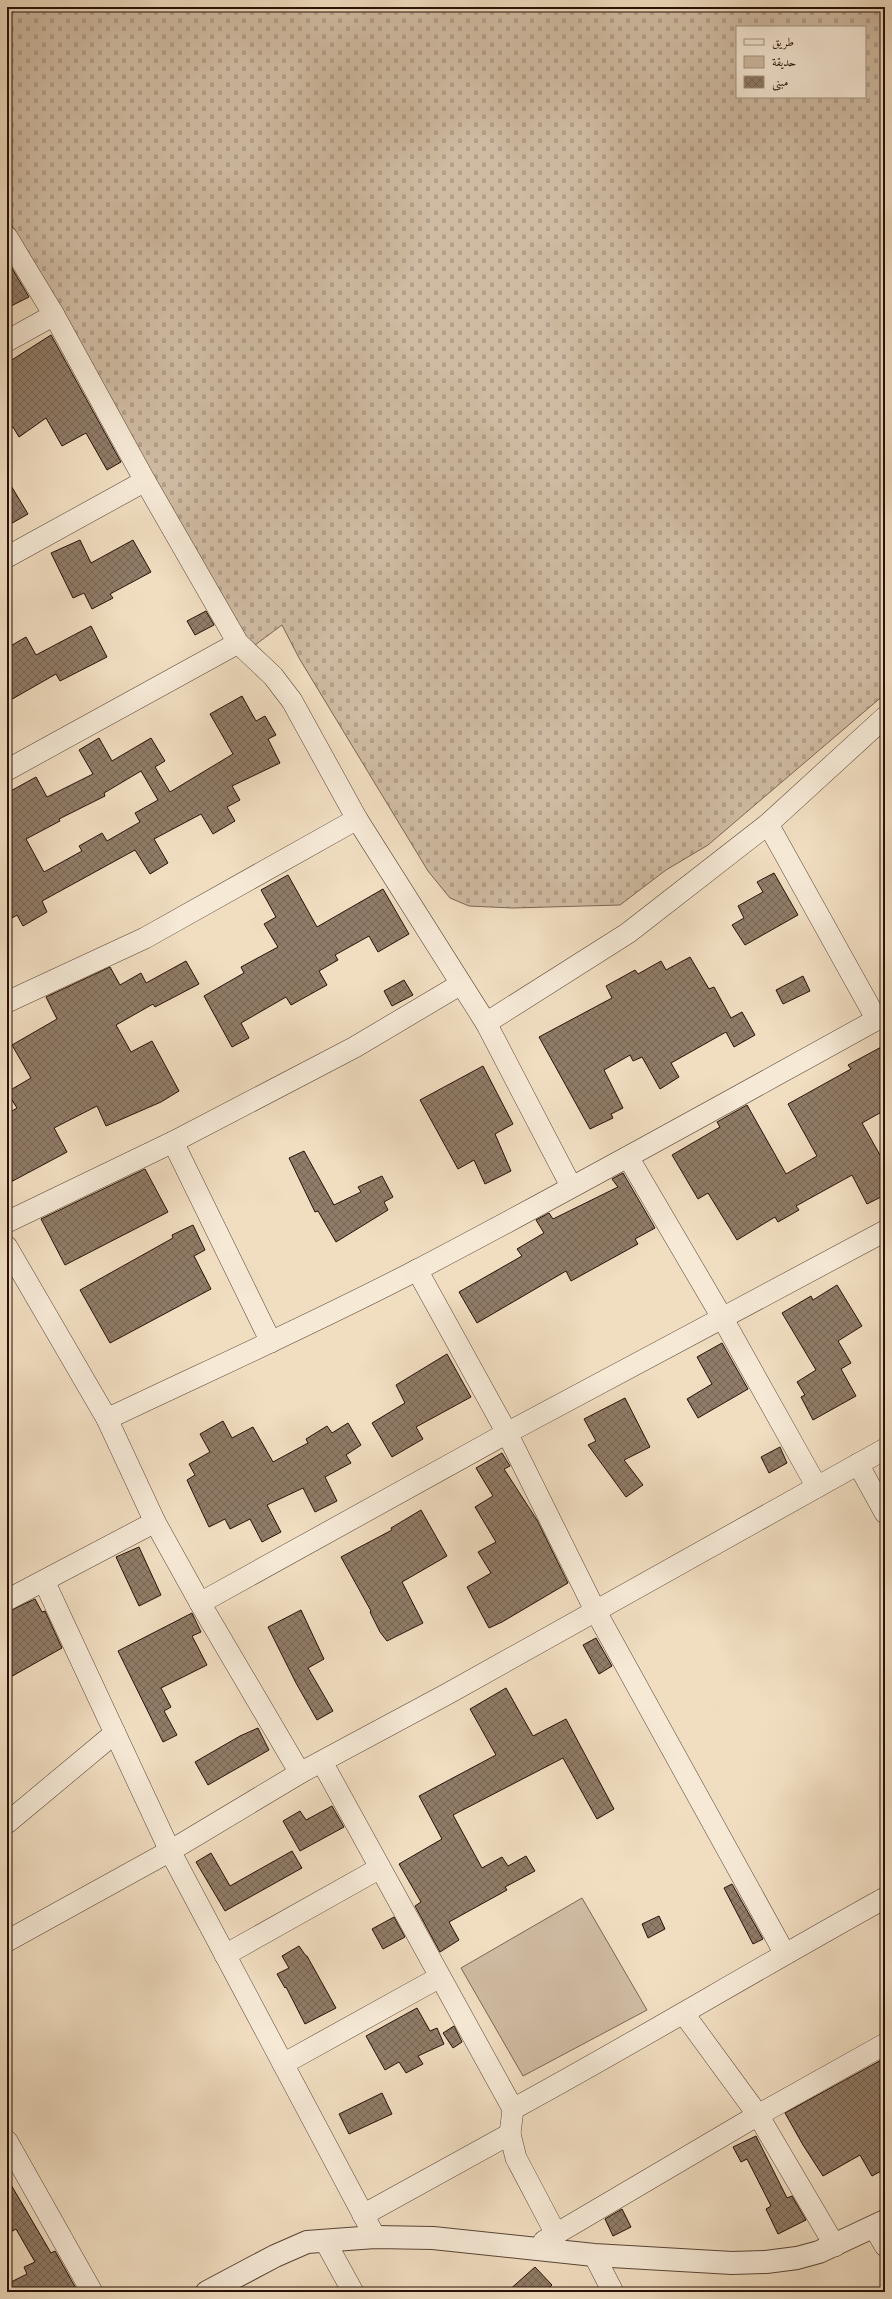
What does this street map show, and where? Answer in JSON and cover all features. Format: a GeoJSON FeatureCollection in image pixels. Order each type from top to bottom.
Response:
{"type":"FeatureCollection","features":[{"type":"Feature","properties":{"kind":"street"},"geometry":{"type":"LineString","coordinates":[[7,237],[54,315],[145,481],[238,643],[273,676],[292,701],[357,819],[486,1023],[572,1186]]}},
{"type":"Feature","properties":{"kind":"street"},"geometry":{"type":"LineString","coordinates":[[7,341],[54,315]]}},
{"type":"Feature","properties":{"kind":"street"},"geometry":{"type":"LineString","coordinates":[[7,557],[145,481]]}},
{"type":"Feature","properties":{"kind":"street"},"geometry":{"type":"LineString","coordinates":[[7,770],[238,643]]}},
{"type":"Feature","properties":{"kind":"street"},"geometry":{"type":"LineString","coordinates":[[486,1023],[628,933],[768,824],[885,717]]}},
{"type":"Feature","properties":{"kind":"street"},"geometry":{"type":"LineString","coordinates":[[8,999],[145,938],[357,819]]}},
{"type":"Feature","properties":{"kind":"street"},"geometry":{"type":"LineString","coordinates":[[107,1419],[271,1342],[416,1270],[628,1157],[881,1018],[768,824]]}},
{"type":"Feature","properties":{"kind":"street"},"geometry":{"type":"LineString","coordinates":[[7,1222],[174,1142],[355,1047],[461,984]]}},
{"type":"Feature","properties":{"kind":"street"},"geometry":{"type":"LineString","coordinates":[[174,1142],[271,1342]]}},
{"type":"Feature","properties":{"kind":"street"},"geometry":{"type":"LineString","coordinates":[[628,1157],[723,1319],[817,1487]]}},
{"type":"Feature","properties":{"kind":"street"},"geometry":{"type":"LineString","coordinates":[[200,1603],[507,1433],[723,1319],[885,1231]]}},
{"type":"Feature","properties":{"kind":"street"},"geometry":{"type":"LineString","coordinates":[[7,1247],[107,1419],[155,1522],[200,1603],[300,1772]]}},
{"type":"Feature","properties":{"kind":"street"},"geometry":{"type":"LineString","coordinates":[[416,1270],[507,1433],[595,1610],[785,1954]]}},
{"type":"Feature","properties":{"kind":"street"},"geometry":{"type":"LineString","coordinates":[[7,1941],[170,1851],[300,1772],[322,1762],[885,1448]]}},
{"type":"Feature","properties":{"kind":"street"},"geometry":{"type":"LineString","coordinates":[[858,1464],[885,1513]]}},
{"type":"Feature","properties":{"kind":"street"},"geometry":{"type":"LineString","coordinates":[[7,1600],[155,1522]]}},
{"type":"Feature","properties":{"kind":"street"},"geometry":{"type":"LineString","coordinates":[[44,1581],[170,1851],[374,2237]]}},
{"type":"Feature","properties":{"kind":"street"},"geometry":{"type":"LineString","coordinates":[[7,1823],[115,1732]]}},
{"type":"Feature","properties":{"kind":"street"},"geometry":{"type":"LineString","coordinates":[[322,1762],[513,2109],[510,2134],[516,2158],[556,2234]]}},
{"type":"Feature","properties":{"kind":"street"},"geometry":{"type":"LineString","coordinates":[[225,1955],[380,1868]]}},
{"type":"Feature","properties":{"kind":"street"},"geometry":{"type":"LineString","coordinates":[[513,2109],[684,2014],[785,1954],[885,1898]]}},
{"type":"Feature","properties":{"kind":"street"},"geometry":{"type":"LineString","coordinates":[[283,2064],[440,1977]]}},
{"type":"Feature","properties":{"kind":"street"},"geometry":{"type":"LineString","coordinates":[[684,2014],[758,2115],[836,2246]]}},
{"type":"Feature","properties":{"kind":"street"},"geometry":{"type":"LineString","coordinates":[[531,2249],[758,2115],[885,2044]]}},
{"type":"Feature","properties":{"kind":"street"},"geometry":{"type":"LineString","coordinates":[[363,2215],[510,2134]]}},
{"type":"Feature","properties":{"kind":"street"},"geometry":{"type":"LineString","coordinates":[[9,2150],[92,2292]]}},
{"type":"Feature","properties":{"kind":"street"},"geometry":{"type":"LineString","coordinates":[[207,2292],[275,2256],[307,2242],[325,2240],[374,2237],[433,2238],[594,2255],[732,2263],[766,2262],[797,2258],[836,2246],[879,2224],[885,2246]]}},
{"type":"Feature","properties":{"kind":"street"},"geometry":{"type":"LineString","coordinates":[[325,2240],[353,2292]]}},
{"type":"Feature","properties":{"kind":"street"},"geometry":{"type":"LineString","coordinates":[[594,2255],[613,2292]]}},
{"type":"Feature","properties":{"kind":"green space"},"geometry":{"type":"Polygon","coordinates":[[[7,7],[885,7],[885,694],[708,845],[666,870],[620,905],[513,908],[469,906],[450,898],[428,871],[299,658],[282,625],[251,648],[110,404],[7,216],[7,7]]]}},
{"type":"Feature","properties":{"kind":"green space"},"geometry":{"type":"Polygon","coordinates":[[[582,1898],[647,2010],[523,2076],[461,1968],[582,1898]]]}},
{"type":"Feature","properties":{"kind":"building"},"geometry":{"type":"Polygon","coordinates":[[[7,260],[29,297],[7,308],[7,260]]]}},
{"type":"Feature","properties":{"kind":"building"},"geometry":{"type":"Polygon","coordinates":[[[51,335],[121,462],[107,470],[86,433],[62,446],[46,418],[19,437],[13,427],[7,430],[7,363],[51,335]]]}},
{"type":"Feature","properties":{"kind":"building"},"geometry":{"type":"Polygon","coordinates":[[[7,479],[28,514],[7,526],[7,479]]]}},
{"type":"Feature","properties":{"kind":"building"},"geometry":{"type":"Polygon","coordinates":[[[80,540],[91,563],[133,540],[151,572],[110,594],[113,598],[92,609],[84,593],[73,598],[51,553],[80,540]]]}},
{"type":"Feature","properties":{"kind":"building"},"geometry":{"type":"Polygon","coordinates":[[[206,611],[214,625],[195,635],[187,621],[206,611]]]}},
{"type":"Feature","properties":{"kind":"building"},"geometry":{"type":"Polygon","coordinates":[[[91,626],[107,657],[60,681],[56,674],[7,702],[7,648],[26,637],[36,655],[91,626]]]}},
{"type":"Feature","properties":{"kind":"building"},"geometry":{"type":"Polygon","coordinates":[[[242,696],[256,721],[265,716],[276,735],[268,739],[280,763],[232,786],[240,800],[227,807],[235,821],[213,834],[201,814],[154,839],[168,863],[150,874],[135,850],[42,901],[47,912],[23,926],[17,915],[7,921],[7,793],[36,777],[47,797],[93,774],[79,750],[99,738],[112,761],[151,738],[165,761],[155,767],[170,792],[233,754],[210,714],[242,696]],[[141,771],[104,793],[105,796],[59,819],[60,821],[26,839],[44,872],[82,851],[79,846],[102,833],[107,841],[140,822],[135,813],[158,800],[141,771]]]}},
{"type":"Feature","properties":{"kind":"building"},"geometry":{"type":"Polygon","coordinates":[[[774,873],[798,915],[745,945],[732,925],[744,918],[738,906],[763,892],[757,882],[774,873]]]}},
{"type":"Feature","properties":{"kind":"building"},"geometry":{"type":"Polygon","coordinates":[[[288,875],[317,927],[383,889],[409,934],[378,952],[369,936],[335,955],[338,960],[319,971],[327,985],[291,1005],[286,997],[241,1023],[249,1038],[232,1047],[204,996],[244,973],[241,967],[278,947],[264,924],[276,917],[261,890],[288,875]]]}},
{"type":"Feature","properties":{"kind":"building"},"geometry":{"type":"Polygon","coordinates":[[[690,957],[709,989],[714,987],[731,1018],[742,1012],[755,1035],[734,1047],[726,1032],[671,1063],[679,1077],[660,1089],[642,1057],[633,1061],[630,1055],[604,1070],[623,1108],[611,1114],[613,1118],[590,1129],[539,1037],[612,998],[606,986],[635,970],[638,974],[661,961],[666,970],[690,957]]]}},
{"type":"Feature","properties":{"kind":"building"},"geometry":{"type":"Polygon","coordinates":[[[186,961],[199,984],[155,1007],[153,1004],[116,1025],[131,1052],[152,1041],[179,1091],[161,1102],[106,1126],[97,1106],[54,1128],[67,1152],[7,1184],[7,1114],[17,1108],[7,1092],[31,1078],[12,1045],[57,1019],[46,997],[110,967],[120,985],[141,973],[146,983],[186,961]]]}},
{"type":"Feature","properties":{"kind":"building"},"geometry":{"type":"Polygon","coordinates":[[[803,976],[810,991],[783,1004],[776,990],[803,976]]]}},
{"type":"Feature","properties":{"kind":"building"},"geometry":{"type":"Polygon","coordinates":[[[404,980],[413,995],[392,1006],[384,991],[404,980]]]}},
{"type":"Feature","properties":{"kind":"building"},"geometry":{"type":"Polygon","coordinates":[[[885,1045],[885,1110],[862,1123],[885,1164],[885,1195],[867,1204],[852,1175],[796,1206],[799,1210],[778,1222],[775,1217],[737,1240],[708,1193],[698,1199],[672,1155],[720,1127],[717,1122],[747,1105],[786,1174],[817,1156],[788,1104],[851,1069],[848,1065],[885,1045]]]}},
{"type":"Feature","properties":{"kind":"building"},"geometry":{"type":"Polygon","coordinates":[[[483,1066],[513,1124],[495,1134],[511,1171],[485,1184],[474,1160],[458,1169],[420,1100],[483,1066]]]}},
{"type":"Feature","properties":{"kind":"building"},"geometry":{"type":"Polygon","coordinates":[[[304,1151],[334,1205],[361,1192],[358,1187],[382,1176],[393,1197],[384,1202],[388,1210],[336,1242],[318,1211],[315,1212],[289,1158],[304,1151]]]}},
{"type":"Feature","properties":{"kind":"building"},"geometry":{"type":"Polygon","coordinates":[[[145,1169],[168,1212],[65,1265],[41,1219],[145,1169]]]}},
{"type":"Feature","properties":{"kind":"building"},"geometry":{"type":"Polygon","coordinates":[[[623,1173],[655,1228],[635,1239],[638,1244],[571,1281],[566,1271],[477,1323],[459,1292],[522,1256],[517,1249],[544,1233],[536,1220],[549,1213],[553,1219],[618,1187],[612,1179],[623,1173]]]}},
{"type":"Feature","properties":{"kind":"building"},"geometry":{"type":"Polygon","coordinates":[[[193,1225],[205,1250],[194,1256],[211,1289],[110,1343],[80,1290],[173,1238],[172,1235],[193,1225]]]}},
{"type":"Feature","properties":{"kind":"building"},"geometry":{"type":"Polygon","coordinates":[[[837,1285],[862,1326],[838,1341],[851,1363],[841,1369],[856,1396],[813,1420],[801,1397],[805,1395],[797,1382],[816,1370],[782,1313],[811,1296],[813,1300],[837,1285]]]}},
{"type":"Feature","properties":{"kind":"building"},"geometry":{"type":"Polygon","coordinates":[[[722,1343],[748,1389],[698,1418],[687,1399],[712,1384],[697,1357],[722,1343]]]}},
{"type":"Feature","properties":{"kind":"building"},"geometry":{"type":"Polygon","coordinates":[[[447,1354],[471,1397],[416,1427],[423,1439],[392,1457],[372,1423],[405,1403],[396,1385],[447,1354]]]}},
{"type":"Feature","properties":{"kind":"building"},"geometry":{"type":"Polygon","coordinates":[[[625,1398],[650,1447],[624,1460],[643,1485],[626,1497],[588,1445],[596,1441],[584,1419],[625,1398]]]}},
{"type":"Feature","properties":{"kind":"building"},"geometry":{"type":"Polygon","coordinates":[[[223,1421],[232,1438],[253,1427],[273,1462],[308,1443],[306,1439],[327,1426],[332,1433],[348,1423],[361,1445],[346,1455],[351,1463],[325,1477],[337,1501],[315,1512],[303,1488],[267,1505],[281,1532],[262,1542],[250,1519],[230,1529],[225,1519],[209,1527],[187,1480],[195,1475],[189,1464],[210,1452],[200,1434],[223,1421]]]}},
{"type":"Feature","properties":{"kind":"building"},"geometry":{"type":"Polygon","coordinates":[[[780,1447],[787,1463],[769,1473],[761,1457],[780,1447]]]}},
{"type":"Feature","properties":{"kind":"building"},"geometry":{"type":"Polygon","coordinates":[[[502,1453],[510,1466],[504,1469],[537,1520],[568,1583],[502,1622],[489,1628],[467,1587],[491,1573],[478,1552],[496,1542],[475,1507],[493,1496],[476,1468],[502,1453]]]}},
{"type":"Feature","properties":{"kind":"building"},"geometry":{"type":"Polygon","coordinates":[[[421,1510],[447,1556],[402,1582],[423,1623],[387,1641],[380,1632],[370,1612],[371,1611],[341,1557],[392,1530],[391,1528],[421,1510]]]}},
{"type":"Feature","properties":{"kind":"building"},"geometry":{"type":"Polygon","coordinates":[[[139,1547],[161,1595],[139,1606],[116,1557],[139,1547]]]}},
{"type":"Feature","properties":{"kind":"building"},"geometry":{"type":"Polygon","coordinates":[[[35,1599],[42,1612],[45,1611],[62,1648],[7,1679],[7,1612],[35,1599]]]}},
{"type":"Feature","properties":{"kind":"building"},"geometry":{"type":"Polygon","coordinates":[[[301,1610],[324,1659],[308,1668],[333,1711],[317,1720],[296,1683],[268,1627],[301,1610]]]}},
{"type":"Feature","properties":{"kind":"building"},"geometry":{"type":"Polygon","coordinates":[[[192,1613],[201,1632],[192,1636],[207,1665],[161,1688],[171,1707],[164,1711],[177,1735],[163,1742],[118,1651],[192,1613]]]}},
{"type":"Feature","properties":{"kind":"building"},"geometry":{"type":"Polygon","coordinates":[[[596,1638],[612,1666],[599,1674],[583,1645],[596,1638]]]}},
{"type":"Feature","properties":{"kind":"building"},"geometry":{"type":"Polygon","coordinates":[[[506,1688],[533,1736],[566,1719],[614,1809],[597,1819],[563,1758],[453,1815],[482,1868],[502,1857],[508,1866],[526,1856],[535,1871],[505,1887],[507,1890],[449,1922],[459,1940],[440,1952],[415,1906],[421,1902],[399,1864],[442,1839],[419,1796],[496,1755],[470,1709],[506,1688]]]}},
{"type":"Feature","properties":{"kind":"building"},"geometry":{"type":"Polygon","coordinates":[[[258,1728],[269,1750],[208,1785],[195,1762],[240,1736],[258,1728]]]}},
{"type":"Feature","properties":{"kind":"building"},"geometry":{"type":"Polygon","coordinates":[[[332,1806],[344,1827],[300,1851],[283,1821],[300,1811],[306,1820],[332,1806]]]}},
{"type":"Feature","properties":{"kind":"building"},"geometry":{"type":"Polygon","coordinates":[[[292,1851],[302,1868],[225,1911],[196,1862],[211,1853],[230,1886],[292,1851]]]}},
{"type":"Feature","properties":{"kind":"building"},"geometry":{"type":"Polygon","coordinates":[[[732,1884],[763,1939],[753,1944],[724,1888],[732,1884]]]}},
{"type":"Feature","properties":{"kind":"building"},"geometry":{"type":"Polygon","coordinates":[[[659,1916],[665,1929],[648,1938],[642,1924],[659,1916]]]}},
{"type":"Feature","properties":{"kind":"building"},"geometry":{"type":"Polygon","coordinates":[[[394,1917],[405,1937],[383,1949],[372,1929],[394,1917]]]}},
{"type":"Feature","properties":{"kind":"building"},"geometry":{"type":"Polygon","coordinates":[[[299,1946],[307,1956],[336,2008],[305,2024],[286,1987],[285,1988],[277,1974],[289,1968],[282,1956],[299,1946]]]}},
{"type":"Feature","properties":{"kind":"building"},"geometry":{"type":"Polygon","coordinates":[[[417,2008],[430,2031],[437,2028],[444,2044],[418,2056],[423,2064],[406,2073],[399,2062],[385,2070],[366,2036],[417,2008]]]}},
{"type":"Feature","properties":{"kind":"building"},"geometry":{"type":"Polygon","coordinates":[[[454,2026],[462,2042],[453,2048],[443,2033],[454,2026]]]}},
{"type":"Feature","properties":{"kind":"building"},"geometry":{"type":"Polygon","coordinates":[[[885,2058],[885,2169],[872,2176],[860,2155],[823,2176],[785,2113],[885,2058]]]}},
{"type":"Feature","properties":{"kind":"building"},"geometry":{"type":"Polygon","coordinates":[[[382,2093],[392,2114],[349,2134],[339,2114],[382,2093]]]}},
{"type":"Feature","properties":{"kind":"building"},"geometry":{"type":"Polygon","coordinates":[[[756,2136],[787,2198],[792,2196],[806,2220],[778,2234],[766,2209],[771,2206],[747,2159],[741,2162],[733,2147],[756,2136]]]}},
{"type":"Feature","properties":{"kind":"building"},"geometry":{"type":"Polygon","coordinates":[[[7,2178],[51,2253],[55,2251],[78,2292],[7,2292],[7,2284],[27,2274],[24,2267],[35,2262],[16,2229],[7,2234],[7,2178]]]}},
{"type":"Feature","properties":{"kind":"building"},"geometry":{"type":"Polygon","coordinates":[[[622,2209],[631,2227],[613,2236],[605,2219],[622,2209]]]}},
{"type":"Feature","properties":{"kind":"building"},"geometry":{"type":"Polygon","coordinates":[[[535,2267],[552,2285],[544,2292],[507,2292],[535,2267]]]}}]}
